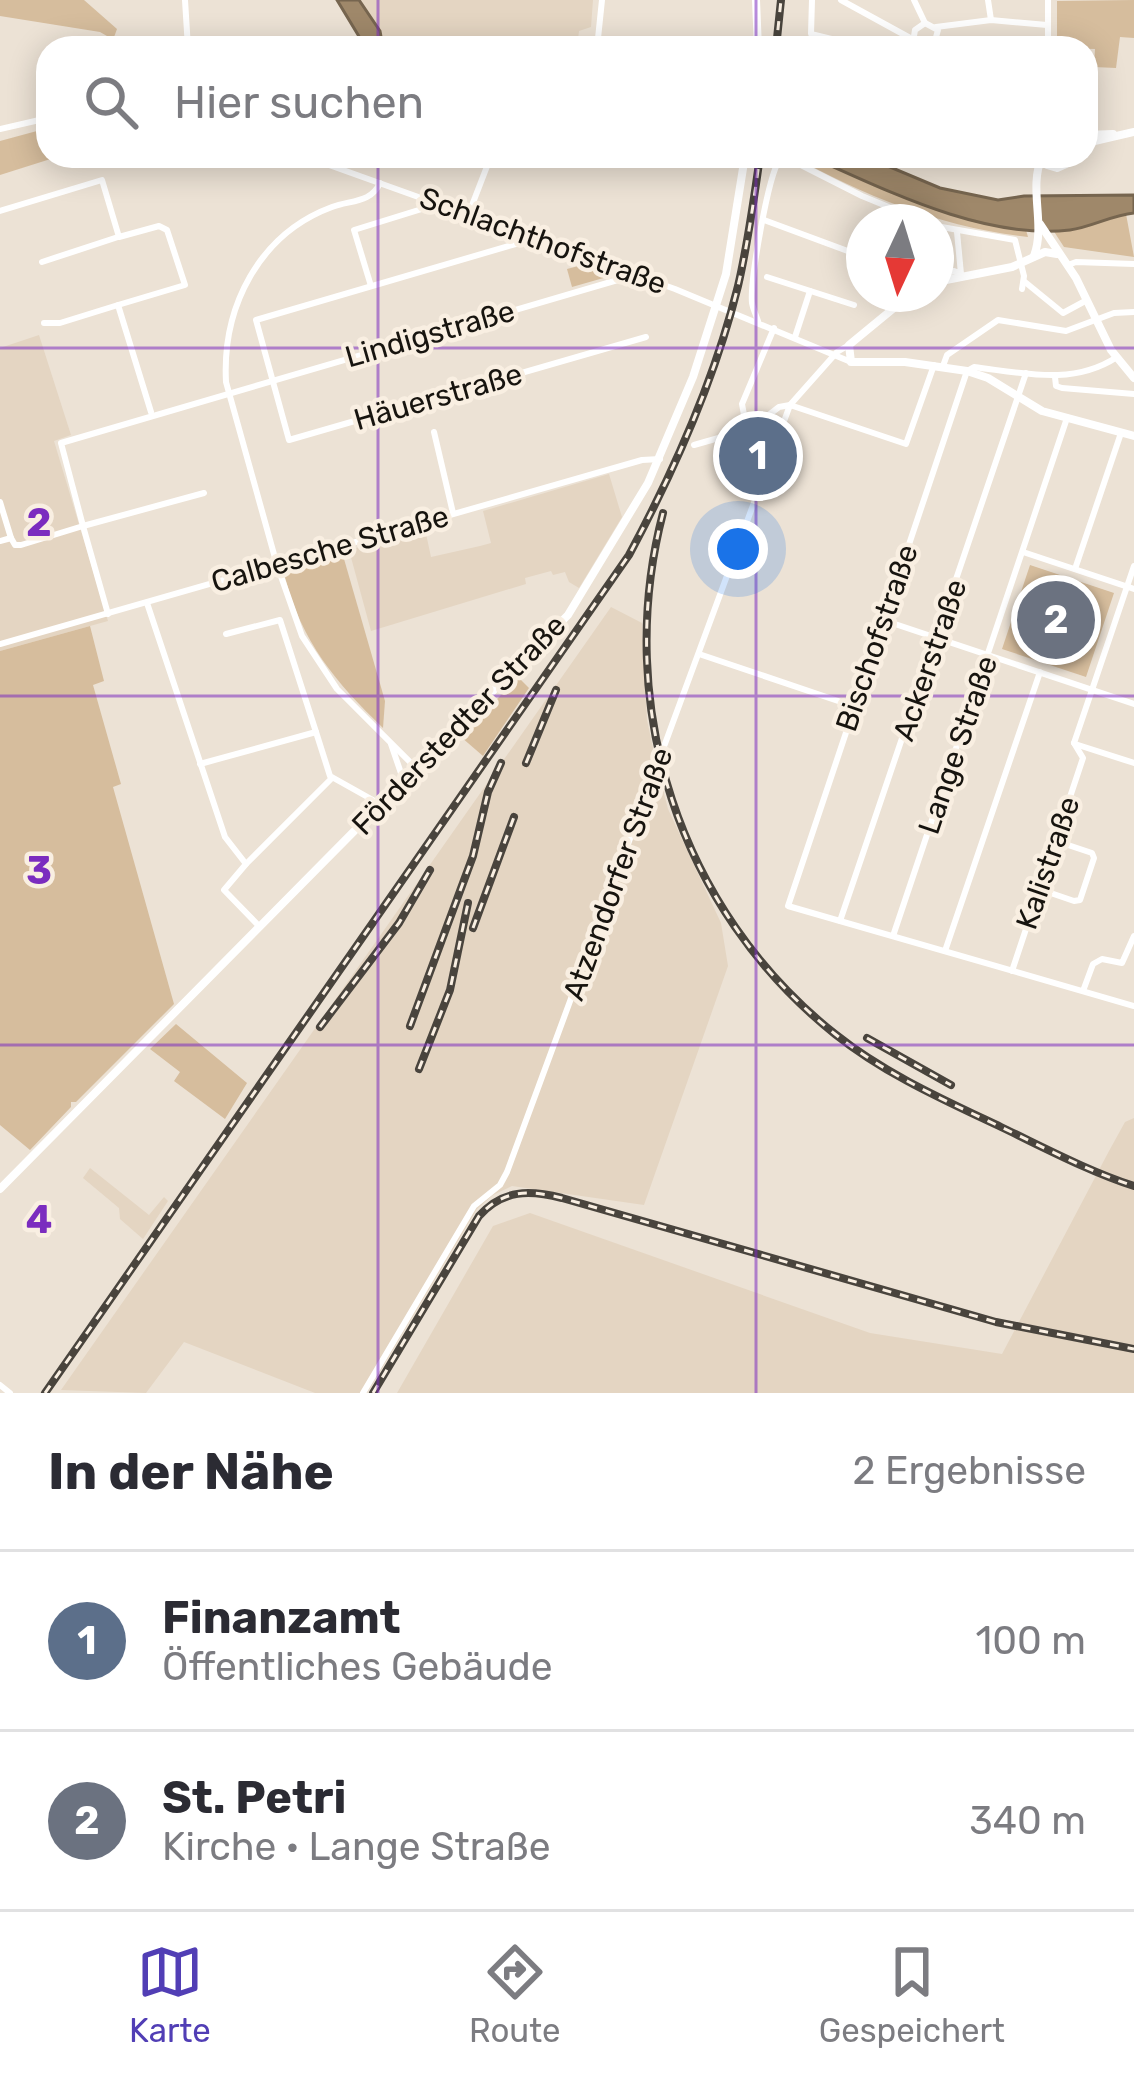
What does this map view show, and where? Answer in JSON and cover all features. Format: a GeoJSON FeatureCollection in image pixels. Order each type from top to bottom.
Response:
{"type":"FeatureCollection","features":[{"type":"Feature","properties":{"kind":"main road"},"geometry":{"type":"LineString","coordinates":[[756,0],[758,36]]}},
{"type":"Feature","properties":{"kind":"main road"},"geometry":{"type":"LineString","coordinates":[[1098,137],[1130,133]]}},
{"type":"Feature","properties":{"kind":"main road","name":"Förderstedter Straße"},"geometry":{"type":"LineString","coordinates":[[0,1189],[568,615],[609,553],[660,459],[693,377],[722,290],[744,168]]}},
{"type":"Feature","properties":{"kind":"main road"},"geometry":{"type":"LineString","coordinates":[[1040,168],[1037,185],[1043,236],[1068,265],[1117,357],[1134,378]]}},
{"type":"Feature","properties":{"kind":"main road"},"geometry":{"type":"LineString","coordinates":[[1037,185],[1051,168]]}},
{"type":"Feature","properties":{"kind":"main road"},"geometry":{"type":"LineString","coordinates":[[1033,257],[1043,236]]}},
{"type":"Feature","properties":{"kind":"main road"},"geometry":{"type":"LineString","coordinates":[[954,275],[1021,265],[1051,251],[1058,255]]}},
{"type":"Feature","properties":{"kind":"main road"},"geometry":{"type":"LineString","coordinates":[[889,312],[848,345],[851,362],[967,371],[1067,418],[1134,436]]}},
{"type":"Feature","properties":{"kind":"street"},"geometry":{"type":"LineString","coordinates":[[598,36],[602,0]]}},
{"type":"Feature","properties":{"kind":"street"},"geometry":{"type":"LineString","coordinates":[[812,0],[808,32],[821,36]]}},
{"type":"Feature","properties":{"kind":"street"},"geometry":{"type":"LineString","coordinates":[[842,0],[901,36]]}},
{"type":"Feature","properties":{"kind":"street"},"geometry":{"type":"LineString","coordinates":[[914,0],[925,23]]}},
{"type":"Feature","properties":{"kind":"street"},"geometry":{"type":"LineString","coordinates":[[988,0],[992,20]]}},
{"type":"Feature","properties":{"kind":"street"},"geometry":{"type":"LineString","coordinates":[[1047,36],[1048,0]]}},
{"type":"Feature","properties":{"kind":"street"},"geometry":{"type":"LineString","coordinates":[[185,1],[187,36]]}},
{"type":"Feature","properties":{"kind":"street"},"geometry":{"type":"LineString","coordinates":[[914,36],[925,23],[936,27],[992,20],[1047,25]]}},
{"type":"Feature","properties":{"kind":"street"},"geometry":{"type":"LineString","coordinates":[[935,36],[936,27]]}},
{"type":"Feature","properties":{"kind":"street"},"geometry":{"type":"LineString","coordinates":[[0,129],[36,121]]}},
{"type":"Feature","properties":{"kind":"street","name":"Schlachthofstraße"},"geometry":{"type":"LineString","coordinates":[[338,168],[758,321]]}},
{"type":"Feature","properties":{"kind":"street"},"geometry":{"type":"LineString","coordinates":[[469,213],[486,168]]}},
{"type":"Feature","properties":{"kind":"street"},"geometry":{"type":"LineString","coordinates":[[774,168],[752,301],[758,321],[851,362]]}},
{"type":"Feature","properties":{"kind":"street"},"geometry":{"type":"LineString","coordinates":[[807,168],[886,204]]}},
{"type":"Feature","properties":{"kind":"street"},"geometry":{"type":"LineString","coordinates":[[0,211],[102,180],[119,237]]}},
{"type":"Feature","properties":{"kind":"street","name":"Schlachthofstraße"},"geometry":{"type":"LineString","coordinates":[[380,183],[369,198],[328,209],[298,225],[257,265],[235,305],[228,333],[228,392],[296,624],[318,665],[350,704],[418,770]]}},
{"type":"Feature","properties":{"kind":"street"},"geometry":{"type":"LineString","coordinates":[[370,286],[354,230],[425,208],[433,201]]}},
{"type":"Feature","properties":{"kind":"street"},"geometry":{"type":"LineString","coordinates":[[764,220],[846,250]]}},
{"type":"Feature","properties":{"kind":"street"},"geometry":{"type":"LineString","coordinates":[[42,262],[164,226],[185,285],[44,323]]}},
{"type":"Feature","properties":{"kind":"street"},"geometry":{"type":"LineString","coordinates":[[954,231],[1012,239],[1023,286],[1063,313],[1087,300]]}},
{"type":"Feature","properties":{"kind":"street"},"geometry":{"type":"LineString","coordinates":[[957,232],[961,274]]}},
{"type":"Feature","properties":{"kind":"street"},"geometry":{"type":"LineString","coordinates":[[271,380],[256,320],[520,243],[530,236]]}},
{"type":"Feature","properties":{"kind":"street"},"geometry":{"type":"LineString","coordinates":[[1068,265],[1134,264]]}},
{"type":"Feature","properties":{"kind":"street","name":"Lindigstraße"},"geometry":{"type":"LineString","coordinates":[[83,526],[61,443],[621,279],[627,271]]}},
{"type":"Feature","properties":{"kind":"street"},"geometry":{"type":"LineString","coordinates":[[767,277],[846,303]]}},
{"type":"Feature","properties":{"kind":"street"},"geometry":{"type":"LineString","coordinates":[[794,337],[809,291]]}},
{"type":"Feature","properties":{"kind":"street"},"geometry":{"type":"LineString","coordinates":[[118,305],[152,414]]}},
{"type":"Feature","properties":{"kind":"street"},"geometry":{"type":"LineString","coordinates":[[694,445],[747,430],[790,404],[906,444],[938,366],[998,320],[1066,331],[1114,313],[1134,311]]}},
{"type":"Feature","properties":{"kind":"street"},"geometry":{"type":"LineString","coordinates":[[747,430],[742,404],[774,328]]}},
{"type":"Feature","properties":{"kind":"street","name":"Häuerstraße"},"geometry":{"type":"LineString","coordinates":[[271,380],[289,440],[646,337]]}},
{"type":"Feature","properties":{"kind":"street","name":"Atzendorfer Straße"},"geometry":{"type":"LineString","coordinates":[[363,1393],[474,1206],[500,1185],[507,1172],[790,404],[848,345]]}},
{"type":"Feature","properties":{"kind":"street"},"geometry":{"type":"LineString","coordinates":[[967,371],[974,367],[1055,377],[1096,368],[1117,357]]}},
{"type":"Feature","properties":{"kind":"street","name":"Bischofstraße"},"geometry":{"type":"LineString","coordinates":[[840,921],[788,905],[967,371]]}},
{"type":"Feature","properties":{"kind":"street","name":"Ackerstraße"},"geometry":{"type":"LineString","coordinates":[[840,921],[1026,374]]}},
{"type":"Feature","properties":{"kind":"street"},"geometry":{"type":"LineString","coordinates":[[1055,377],[1061,388],[1134,394]]}},
{"type":"Feature","properties":{"kind":"street","name":"Lange Straße"},"geometry":{"type":"LineString","coordinates":[[893,936],[1067,418]]}},
{"type":"Feature","properties":{"kind":"street"},"geometry":{"type":"LineString","coordinates":[[434,432],[453,513]]}},
{"type":"Feature","properties":{"kind":"street"},"geometry":{"type":"LineString","coordinates":[[1075,569],[1121,433]]}},
{"type":"Feature","properties":{"kind":"street","name":"Calbesche Straße"},"geometry":{"type":"LineString","coordinates":[[0,644],[642,460],[660,459]]}},
{"type":"Feature","properties":{"kind":"street"},"geometry":{"type":"LineString","coordinates":[[0,502],[10,538],[21,545],[203,493]]}},
{"type":"Feature","properties":{"kind":"street"},"geometry":{"type":"LineString","coordinates":[[83,526],[108,614]]}},
{"type":"Feature","properties":{"kind":"street"},"geometry":{"type":"LineString","coordinates":[[0,541],[10,538]]}},
{"type":"Feature","properties":{"kind":"street"},"geometry":{"type":"LineString","coordinates":[[1023,552],[1130,588]]}},
{"type":"Feature","properties":{"kind":"street","name":"Kalistraße"},"geometry":{"type":"LineString","coordinates":[[1012,971],[1084,758],[1074,743],[1134,566]]}},
{"type":"Feature","properties":{"kind":"street"},"geometry":{"type":"LineString","coordinates":[[147,603],[225,836],[247,864]]}},
{"type":"Feature","properties":{"kind":"street"},"geometry":{"type":"LineString","coordinates":[[226,634],[280,620],[332,778],[382,806]]}},
{"type":"Feature","properties":{"kind":"street"},"geometry":{"type":"LineString","coordinates":[[883,620],[1134,704]]}},
{"type":"Feature","properties":{"kind":"street"},"geometry":{"type":"LineString","coordinates":[[699,654],[853,706]]}},
{"type":"Feature","properties":{"kind":"street"},"geometry":{"type":"LineString","coordinates":[[945,951],[1040,672]]}},
{"type":"Feature","properties":{"kind":"street"},"geometry":{"type":"LineString","coordinates":[[200,764],[316,731]]}},
{"type":"Feature","properties":{"kind":"street"},"geometry":{"type":"LineString","coordinates":[[1074,743],[1134,763]]}},
{"type":"Feature","properties":{"kind":"street","name":"Schlachthofstraße"},"geometry":{"type":"LineString","coordinates":[[391,744],[404,784]]}},
{"type":"Feature","properties":{"kind":"street"},"geometry":{"type":"LineString","coordinates":[[260,927],[224,890],[332,778]]}},
{"type":"Feature","properties":{"kind":"street"},"geometry":{"type":"LineString","coordinates":[[1039,889],[1080,900],[1092,853],[1056,841]]}},
{"type":"Feature","properties":{"kind":"street"},"geometry":{"type":"LineString","coordinates":[[840,921],[1134,1006]]}},
{"type":"Feature","properties":{"kind":"street"},"geometry":{"type":"LineString","coordinates":[[1083,991],[1093,964],[1102,959],[1122,963],[1134,936]]}},
{"type":"Feature","properties":{"kind":"street"},"geometry":{"type":"LineString","coordinates":[[0,1385],[10,1393]]}},
{"type":"Feature","properties":{"kind":"shaded area"},"geometry":{"type":"Polygon","coordinates":[[[0,0],[84,0],[117,29],[114,36],[107,36],[0,16],[0,0]]]}},
{"type":"Feature","properties":{"kind":"shaded area"},"geometry":{"type":"Polygon","coordinates":[[[337,0],[359,0],[381,36],[359,36],[337,0]]]}},
{"type":"Feature","properties":{"kind":"shaded area"},"geometry":{"type":"Polygon","coordinates":[[[359,0],[593,0],[591,27],[579,31],[578,36],[381,36],[359,0]]]}},
{"type":"Feature","properties":{"kind":"shaded area"},"geometry":{"type":"Polygon","coordinates":[[[1134,0],[1134,38],[1120,37],[1116,68],[1098,67],[1098,36],[1057,36],[1057,1],[1134,0]]]}},
{"type":"Feature","properties":{"kind":"shaded area"},"geometry":{"type":"Polygon","coordinates":[[[36,131],[36,164],[0,175],[0,141],[36,131]]]}},
{"type":"Feature","properties":{"kind":"shaded area"},"geometry":{"type":"Polygon","coordinates":[[[815,168],[836,168],[922,204],[896,204],[815,168]]]}},
{"type":"Feature","properties":{"kind":"shaded area"},"geometry":{"type":"Polygon","coordinates":[[[836,168],[892,168],[940,188],[998,200],[1134,195],[1134,213],[1070,230],[1037,231],[954,215],[954,204],[921,204],[836,168]]]}},
{"type":"Feature","properties":{"kind":"shaded area"},"geometry":{"type":"Polygon","coordinates":[[[954,212],[1026,230],[1028,237],[996,232],[954,223],[954,212]]]}},
{"type":"Feature","properties":{"kind":"shaded area"},"geometry":{"type":"Polygon","coordinates":[[[1126,214],[1134,257],[1064,247],[1053,230],[1073,230],[1126,214]]]}},
{"type":"Feature","properties":{"kind":"shaded area"},"geometry":{"type":"Polygon","coordinates":[[[590,263],[614,275],[572,287],[567,269],[590,263]]]}},
{"type":"Feature","properties":{"kind":"shaded area"},"geometry":{"type":"Polygon","coordinates":[[[39,335],[71,435],[54,441],[108,621],[0,651],[0,348],[39,335]]]}},
{"type":"Feature","properties":{"kind":"shaded area"},"geometry":{"type":"Polygon","coordinates":[[[609,474],[622,517],[579,588],[565,572],[553,575],[551,571],[525,578],[526,584],[371,631],[349,550],[425,529],[431,557],[491,543],[483,511],[609,474]]]}},
{"type":"Feature","properties":{"kind":"shaded area"},"geometry":{"type":"Polygon","coordinates":[[[342,552],[385,701],[383,728],[322,660],[300,621],[285,577],[295,565],[342,552]]]}},
{"type":"Feature","properties":{"kind":"shaded area"},"geometry":{"type":"Polygon","coordinates":[[[1030,565],[1114,593],[1086,677],[1002,649],[1030,565]]]}},
{"type":"Feature","properties":{"kind":"shaded area"},"geometry":{"type":"Polygon","coordinates":[[[611,607],[642,623],[647,720],[656,762],[668,809],[721,923],[728,966],[644,1205],[512,1186],[493,1195],[477,1209],[367,1393],[315,1393],[184,1342],[146,1393],[61,1390],[611,607]]]}},
{"type":"Feature","properties":{"kind":"shaded area"},"geometry":{"type":"Polygon","coordinates":[[[90,626],[104,681],[93,685],[121,784],[113,787],[174,1004],[71,1102],[30,1150],[0,1125],[0,651],[90,626]]]}},
{"type":"Feature","properties":{"kind":"shaded area"},"geometry":{"type":"Polygon","coordinates":[[[518,677],[529,688],[483,756],[461,737],[518,677]]]}},
{"type":"Feature","properties":{"kind":"shaded area"},"geometry":{"type":"Polygon","coordinates":[[[176,1024],[247,1083],[225,1119],[174,1081],[180,1072],[150,1049],[176,1024]]]}},
{"type":"Feature","properties":{"kind":"shaded area"},"geometry":{"type":"Polygon","coordinates":[[[1134,1118],[1134,1393],[397,1393],[493,1226],[530,1213],[870,1333],[1002,1354],[1125,1122],[1134,1118]]]}},
{"type":"Feature","properties":{"kind":"shaded area"},"geometry":{"type":"Polygon","coordinates":[[[90,1168],[149,1215],[164,1197],[168,1201],[143,1239],[120,1219],[119,1208],[83,1178],[90,1168]]]}},
{"type":"Feature","properties":{"kind":"railway"},"geometry":{"type":"LineString","coordinates":[[777,36],[781,0]]}},
{"type":"Feature","properties":{"kind":"railway"},"geometry":{"type":"LineString","coordinates":[[45,1393],[629,555],[677,457],[718,355],[742,270],[758,168]]}},
{"type":"Feature","properties":{"kind":"railway"},"geometry":{"type":"LineString","coordinates":[[663,513],[650,585],[647,658],[654,730],[672,799],[699,865],[735,927],[781,984],[835,1034],[874,1062],[1050,1151],[1134,1186]]}},
{"type":"Feature","properties":{"kind":"railway"},"geometry":{"type":"LineString","coordinates":[[526,763],[556,690]]}},
{"type":"Feature","properties":{"kind":"railway"},"geometry":{"type":"LineString","coordinates":[[410,1026],[473,856],[488,792],[501,763]]}},
{"type":"Feature","properties":{"kind":"railway"},"geometry":{"type":"LineString","coordinates":[[473,928],[514,817]]}},
{"type":"Feature","properties":{"kind":"railway"},"geometry":{"type":"LineString","coordinates":[[320,1027],[399,923],[430,870]]}},
{"type":"Feature","properties":{"kind":"railway"},"geometry":{"type":"LineString","coordinates":[[419,1069],[450,990],[468,903]]}},
{"type":"Feature","properties":{"kind":"railway"},"geometry":{"type":"LineString","coordinates":[[867,1038],[951,1085]]}},
{"type":"Feature","properties":{"kind":"railway"},"geometry":{"type":"LineString","coordinates":[[373,1393],[479,1216],[507,1196],[528,1193],[562,1198],[996,1322],[1134,1349]]}},
{"type":"Feature","properties":{"kind":"place","name":"Finanzamt"},"geometry":{"type":"Point","coordinates":[758,456]}},
{"type":"Feature","properties":{"kind":"place","name":"St. Petri"},"geometry":{"type":"Point","coordinates":[1056,620]}}]}
